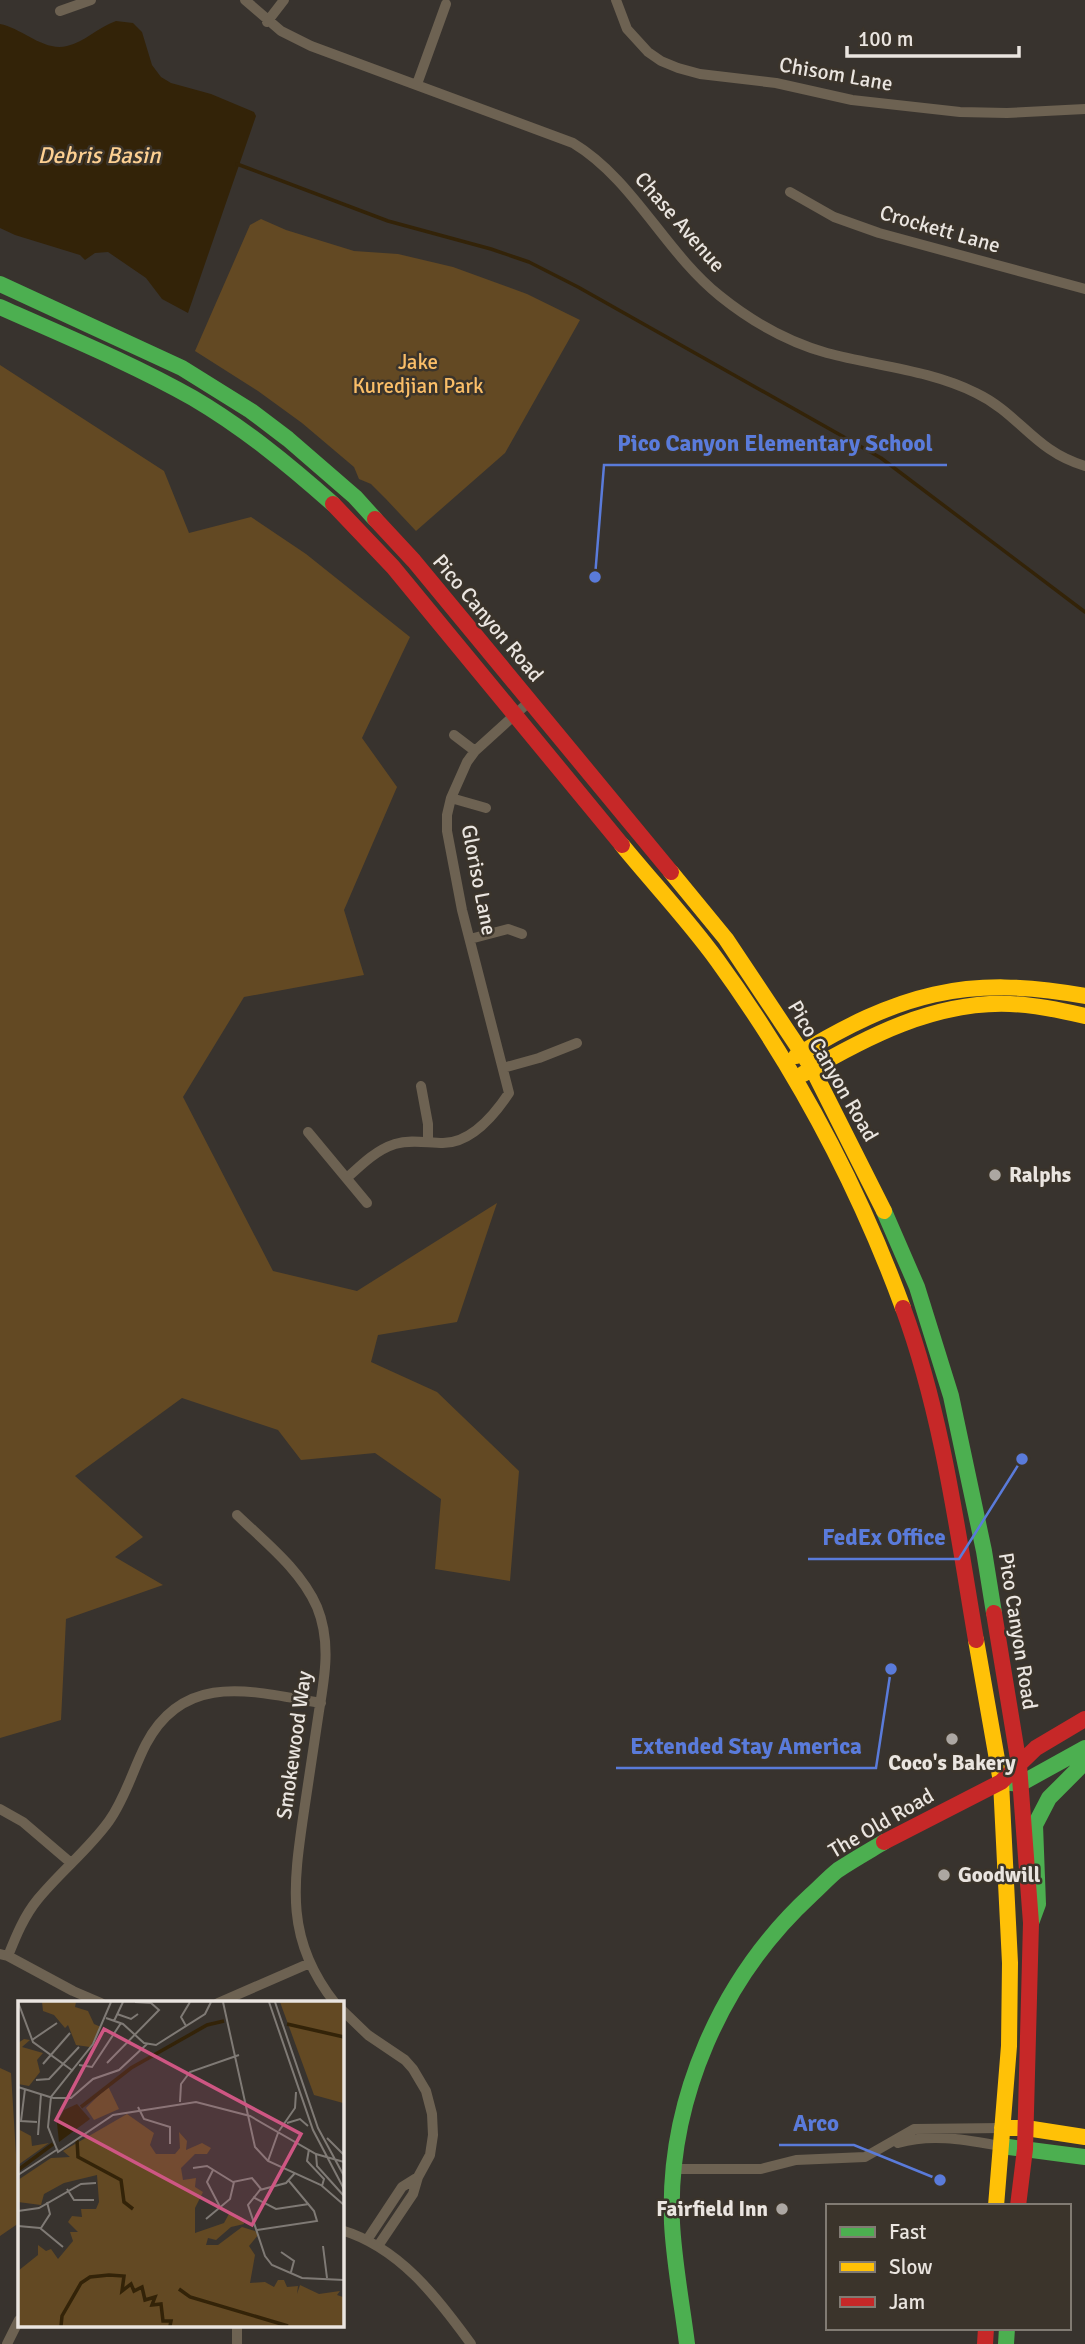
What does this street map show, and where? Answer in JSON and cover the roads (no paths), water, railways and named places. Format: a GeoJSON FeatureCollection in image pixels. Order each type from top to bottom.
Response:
{"type":"FeatureCollection","features":[{"type":"Feature","properties":{"kind":"main road","name":"Pico Canyon Road"},"geometry":{"type":"LineString","coordinates":[[0,284],[182,368],[251,411],[288,439],[364,506],[414,561],[726,939],[812,1068],[872,1184],[917,1287],[940,1357],[964,1450],[979,1530],[1019,1765],[1031,1923],[1026,2128],[1018,2204]]}},
{"type":"Feature","properties":{"kind":"main road","name":"Pico Canyon Road"},"geometry":{"type":"LineString","coordinates":[[0,307],[165,382],[229,420],[268,448],[333,503],[393,567],[516,713],[716,959],[785,1063],[863,1209],[917,1345],[950,1479],[1001,1783],[1010,1951],[1009,2046],[996,2204]]}},
{"type":"Feature","properties":{"kind":"main road"},"geometry":{"type":"LineString","coordinates":[[785,1063],[866,1016],[921,995],[957,989],[1018,985],[1085,996]]}},
{"type":"Feature","properties":{"kind":"main road"},"geometry":{"type":"LineString","coordinates":[[793,1079],[849,1046],[893,1026],[939,1010],[976,1004],[1033,1005],[1085,1016]]}},
{"type":"Feature","properties":{"kind":"main road","name":"The Old Road"},"geometry":{"type":"LineString","coordinates":[[687,2344],[672,2223],[674,2169],[683,2112],[703,2050],[738,1980],[768,1937],[804,1899],[855,1859],[897,1834],[1001,1783],[1036,1748],[1085,1719]]}},
{"type":"Feature","properties":{"kind":"main road"},"geometry":{"type":"LineString","coordinates":[[1020,1784],[1085,1748]]}},
{"type":"Feature","properties":{"kind":"main road"},"geometry":{"type":"LineString","coordinates":[[1031,1923],[1038,1904],[1035,1825],[1051,1792],[1085,1762]]}},
{"type":"Feature","properties":{"kind":"main road","name":"The Old Road"},"geometry":{"type":"LineString","coordinates":[[1001,1783],[1020,1784]]}},
{"type":"Feature","properties":{"kind":"main road"},"geometry":{"type":"LineString","coordinates":[[1002,2128],[1026,2128],[1085,2137]]}},
{"type":"Feature","properties":{"kind":"main road"},"geometry":{"type":"LineString","coordinates":[[1001,2146],[1085,2157]]}},
{"type":"Feature","properties":{"kind":"street"},"geometry":{"type":"LineString","coordinates":[[60,11],[91,0]]}},
{"type":"Feature","properties":{"kind":"street","name":"Chase Avenue"},"geometry":{"type":"LineString","coordinates":[[245,0],[267,22],[311,46],[555,135],[589,153],[617,179],[702,280],[762,325],[827,353],[959,385],[993,402],[1039,444],[1055,454],[1085,466]]}},
{"type":"Feature","properties":{"kind":"street"},"geometry":{"type":"LineString","coordinates":[[267,22],[284,0]]}},
{"type":"Feature","properties":{"kind":"street","name":"Chisom Lane"},"geometry":{"type":"LineString","coordinates":[[616,0],[626,29],[648,52],[669,65],[700,74],[776,83],[852,100],[960,112],[1007,113],[1085,109]]}},
{"type":"Feature","properties":{"kind":"street"},"geometry":{"type":"LineString","coordinates":[[417,84],[446,4]]}},
{"type":"Feature","properties":{"kind":"street","name":"Crockett Lane"},"geometry":{"type":"LineString","coordinates":[[790,192],[834,217],[879,233],[1085,289]]}},
{"type":"Feature","properties":{"kind":"street","name":"Gloriso Lane"},"geometry":{"type":"LineString","coordinates":[[428,1142],[445,1143],[467,1136],[497,1111],[509,1093],[470,939],[447,831],[451,798],[460,774],[475,751],[530,701]]}},
{"type":"Feature","properties":{"kind":"street"},"geometry":{"type":"LineString","coordinates":[[454,735],[475,751]]}},
{"type":"Feature","properties":{"kind":"street"},"geometry":{"type":"LineString","coordinates":[[451,798],[486,808]]}},
{"type":"Feature","properties":{"kind":"street"},"geometry":{"type":"LineString","coordinates":[[470,939],[508,929],[522,934]]}},
{"type":"Feature","properties":{"kind":"street"},"geometry":{"type":"LineString","coordinates":[[503,1068],[540,1058],[577,1043]]}},
{"type":"Feature","properties":{"kind":"street"},"geometry":{"type":"LineString","coordinates":[[347,1178],[392,1144],[404,1141],[428,1142],[428,1124],[421,1086]]}},
{"type":"Feature","properties":{"kind":"street"},"geometry":{"type":"LineString","coordinates":[[308,1132],[367,1203]]}},
{"type":"Feature","properties":{"kind":"street","name":"Smokewood Way"},"geometry":{"type":"LineString","coordinates":[[237,1515],[300,1578],[317,1608],[325,1635],[321,1703],[294,1889],[299,1926],[310,1963],[334,2001]]}},
{"type":"Feature","properties":{"kind":"street"},"geometry":{"type":"LineString","coordinates":[[96,2001],[4,1955],[31,1909],[109,1822],[152,1734],[174,1709],[202,1695],[228,1690],[321,1703]]}},
{"type":"Feature","properties":{"kind":"street"},"geometry":{"type":"LineString","coordinates":[[0,1809],[23,1822],[71,1863]]}},
{"type":"Feature","properties":{"kind":"street"},"geometry":{"type":"LineString","coordinates":[[223,2001],[310,1963]]}},
{"type":"Feature","properties":{"kind":"street"},"geometry":{"type":"LineString","coordinates":[[343,2011],[368,2035],[405,2060],[426,2091],[432,2114],[430,2155],[418,2176],[413,2194],[378,2246]]}},
{"type":"Feature","properties":{"kind":"street"},"geometry":{"type":"LineString","coordinates":[[674,2169],[761,2169],[796,2160],[865,2157],[914,2129],[1002,2128]]}},
{"type":"Feature","properties":{"kind":"street"},"geometry":{"type":"LineString","coordinates":[[888,2146],[918,2137],[1001,2146]]}},
{"type":"Feature","properties":{"kind":"street"},"geometry":{"type":"LineString","coordinates":[[368,2239],[402,2187],[418,2176]]}},
{"type":"Feature","properties":{"kind":"street"},"geometry":{"type":"LineString","coordinates":[[343,2231],[368,2239],[413,2273],[436,2297],[471,2344]]}},
{"type":"Feature","properties":{"kind":"street"},"geometry":{"type":"LineString","coordinates":[[8,2344],[18,2322]]}},
{"type":"Feature","properties":{"kind":"street"},"geometry":{"type":"LineString","coordinates":[[237,2326],[237,2344]]}},
{"type":"Feature","properties":{"kind":"water","name":"Debris Basin"},"geometry":{"type":"Polygon","coordinates":[[[116,21],[133,23],[142,32],[152,65],[161,77],[171,83],[211,94],[254,112],[256,116],[188,313],[162,299],[146,278],[108,252],[95,253],[85,260],[80,255],[0,228],[0,24],[41,43],[58,47],[80,41],[116,21]]]}},
{"type":"Feature","properties":{"kind":"waterway"},"geometry":{"type":"LineString","coordinates":[[237,164],[388,221],[529,262],[578,287],[881,458],[1085,612]]}},
{"type":"Feature","properties":{"kind":"place","name":"Pico Canyon Elementary School"},"geometry":{"type":"Point","coordinates":[595,577]}},
{"type":"Feature","properties":{"kind":"place","name":"Ralphs"},"geometry":{"type":"Point","coordinates":[995,1175]}},
{"type":"Feature","properties":{"kind":"place","name":"FedEx Office"},"geometry":{"type":"Point","coordinates":[1022,1459]}},
{"type":"Feature","properties":{"kind":"place","name":"Extended Stay America"},"geometry":{"type":"Point","coordinates":[891,1669]}},
{"type":"Feature","properties":{"kind":"place","name":"Coco's Bakery"},"geometry":{"type":"Point","coordinates":[952,1739]}},
{"type":"Feature","properties":{"kind":"place","name":"Goodwill"},"geometry":{"type":"Point","coordinates":[944,1875]}},
{"type":"Feature","properties":{"kind":"place","name":"Arco"},"geometry":{"type":"Point","coordinates":[940,2180]}},
{"type":"Feature","properties":{"kind":"place","name":"Fairfield Inn"},"geometry":{"type":"Point","coordinates":[782,2209]}},
{"type":"Feature","properties":{"kind":"park label","name":"Jake Kuredjian Park"},"geometry":{"type":"Point","coordinates":[418,374]}}]}
